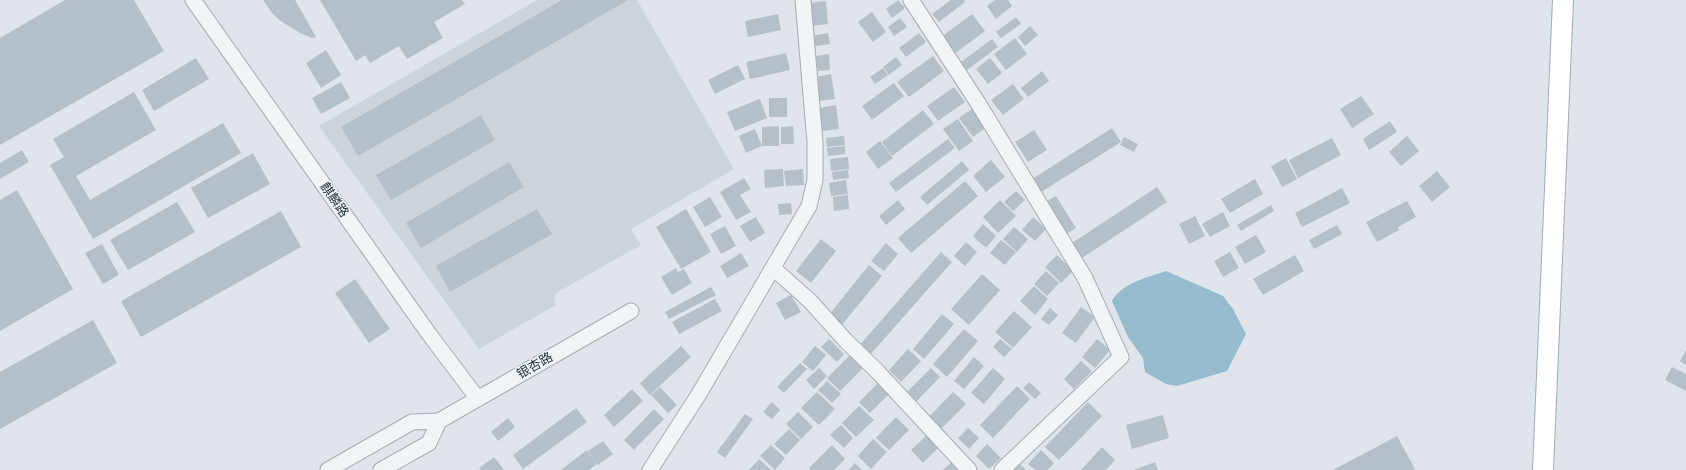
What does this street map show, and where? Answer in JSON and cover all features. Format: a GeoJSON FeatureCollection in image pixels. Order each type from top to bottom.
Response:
{"type":"FeatureCollection","features":[{"type":"Feature","properties":{"kind":"main road"},"geometry":{"type":"LineString","coordinates":[[1543,470],[1563,0]]}},
{"type":"Feature","properties":{"kind":"street","name":"麒麟路"},"geometry":{"type":"LineString","coordinates":[[193,0],[424,328],[478,399]]}},
{"type":"Feature","properties":{"kind":"street"},"geometry":{"type":"LineString","coordinates":[[650,470],[699,394],[809,206],[815,180],[815,142],[802,0]]}},
{"type":"Feature","properties":{"kind":"street"},"geometry":{"type":"LineString","coordinates":[[911,0],[978,103],[1085,278],[1121,357],[1002,470]]}},
{"type":"Feature","properties":{"kind":"street"},"geometry":{"type":"LineString","coordinates":[[773,268],[810,301],[969,470]]}},
{"type":"Feature","properties":{"kind":"street","name":"银杏路"},"geometry":{"type":"LineString","coordinates":[[328,470],[412,422],[439,421],[631,312]]}},
{"type":"Feature","properties":{"kind":"street"},"geometry":{"type":"LineString","coordinates":[[381,470],[429,443],[439,421]]}},
{"type":"Feature","properties":{"kind":"shaded area"},"geometry":{"type":"Polygon","coordinates":[[[537,0],[637,0],[734,169],[631,229],[641,245],[556,293],[554,299],[556,305],[479,349],[319,126],[537,0]]]}},
{"type":"Feature","properties":{"kind":"water"},"geometry":{"type":"Polygon","coordinates":[[[1166,271],[1223,296],[1233,309],[1246,334],[1227,371],[1177,386],[1166,384],[1145,372],[1143,358],[1128,337],[1112,301],[1122,289],[1129,285],[1166,271]]]}},
{"type":"Feature","properties":{"kind":"building"},"geometry":{"type":"Polygon","coordinates":[[[65,0],[134,0],[164,51],[0,145],[0,38],[65,0]]]}},
{"type":"Feature","properties":{"kind":"building"},"geometry":{"type":"Polygon","coordinates":[[[263,0],[295,0],[316,37],[312,38],[300,33],[282,22],[273,14],[263,0]]]}},
{"type":"Feature","properties":{"kind":"building"},"geometry":{"type":"Polygon","coordinates":[[[320,0],[462,0],[465,4],[434,22],[443,38],[407,59],[399,46],[370,63],[365,55],[356,61],[320,0]]]}},
{"type":"Feature","properties":{"kind":"building"},"geometry":{"type":"Polygon","coordinates":[[[562,0],[628,0],[358,156],[341,127],[562,0]]]}},
{"type":"Feature","properties":{"kind":"building"},"geometry":{"type":"Polygon","coordinates":[[[898,0],[905,8],[892,18],[886,9],[898,0]]]}},
{"type":"Feature","properties":{"kind":"building"},"geometry":{"type":"Polygon","coordinates":[[[951,0],[964,0],[965,2],[939,22],[932,14],[951,0]]]}},
{"type":"Feature","properties":{"kind":"building"},"geometry":{"type":"Polygon","coordinates":[[[995,0],[1008,0],[1012,6],[996,19],[987,6],[995,0]]]}},
{"type":"Feature","properties":{"kind":"building"},"geometry":{"type":"Polygon","coordinates":[[[826,1],[828,24],[812,26],[809,3],[826,1]]]}},
{"type":"Feature","properties":{"kind":"building"},"geometry":{"type":"Polygon","coordinates":[[[872,12],[886,32],[873,42],[858,22],[872,12]]]}},
{"type":"Feature","properties":{"kind":"building"},"geometry":{"type":"Polygon","coordinates":[[[778,14],[781,30],[748,37],[745,21],[778,14]]]}},
{"type":"Feature","properties":{"kind":"building"},"geometry":{"type":"Polygon","coordinates":[[[972,14],[985,31],[953,55],[940,38],[972,14]]]}},
{"type":"Feature","properties":{"kind":"building"},"geometry":{"type":"Polygon","coordinates":[[[1016,17],[1021,24],[1001,38],[996,32],[1016,17]]]}},
{"type":"Feature","properties":{"kind":"building"},"geometry":{"type":"Polygon","coordinates":[[[900,18],[907,27],[894,36],[888,27],[900,18]]]}},
{"type":"Feature","properties":{"kind":"building"},"geometry":{"type":"Polygon","coordinates":[[[1030,26],[1038,35],[1025,46],[1018,37],[1030,26]]]}},
{"type":"Feature","properties":{"kind":"building"},"geometry":{"type":"Polygon","coordinates":[[[828,33],[830,44],[814,46],[812,36],[828,33]]]}},
{"type":"Feature","properties":{"kind":"building"},"geometry":{"type":"Polygon","coordinates":[[[919,33],[926,42],[906,57],[899,48],[919,33]]]}},
{"type":"Feature","properties":{"kind":"building"},"geometry":{"type":"Polygon","coordinates":[[[1015,38],[1027,54],[1006,70],[994,54],[1015,38]]]}},
{"type":"Feature","properties":{"kind":"building"},"geometry":{"type":"Polygon","coordinates":[[[992,39],[998,47],[967,70],[961,62],[992,39]]]}},
{"type":"Feature","properties":{"kind":"building"},"geometry":{"type":"Polygon","coordinates":[[[326,50],[341,75],[321,88],[306,63],[326,50]]]}},
{"type":"Feature","properties":{"kind":"building"},"geometry":{"type":"Polygon","coordinates":[[[786,53],[790,70],[750,79],[746,62],[786,53]]]}},
{"type":"Feature","properties":{"kind":"building"},"geometry":{"type":"Polygon","coordinates":[[[829,54],[830,70],[818,71],[816,56],[829,54]]]}},
{"type":"Feature","properties":{"kind":"building"},"geometry":{"type":"Polygon","coordinates":[[[933,56],[944,71],[909,97],[897,82],[933,56]]]}},
{"type":"Feature","properties":{"kind":"building"},"geometry":{"type":"Polygon","coordinates":[[[896,57],[902,65],[889,75],[883,67],[896,57]]]}},
{"type":"Feature","properties":{"kind":"building"},"geometry":{"type":"Polygon","coordinates":[[[196,58],[209,79],[154,111],[142,90],[196,58]]]}},
{"type":"Feature","properties":{"kind":"building"},"geometry":{"type":"Polygon","coordinates":[[[990,58],[1002,73],[988,84],[976,69],[990,58]]]}},
{"type":"Feature","properties":{"kind":"building"},"geometry":{"type":"Polygon","coordinates":[[[738,65],[745,79],[715,94],[708,80],[738,65]]]}},
{"type":"Feature","properties":{"kind":"building"},"geometry":{"type":"Polygon","coordinates":[[[883,68],[888,75],[875,84],[870,77],[883,68]]]}},
{"type":"Feature","properties":{"kind":"building"},"geometry":{"type":"Polygon","coordinates":[[[1042,71],[1049,81],[1028,97],[1021,88],[1042,71]]]}},
{"type":"Feature","properties":{"kind":"building"},"geometry":{"type":"Polygon","coordinates":[[[831,74],[835,99],[818,101],[815,77],[831,74]]]}},
{"type":"Feature","properties":{"kind":"building"},"geometry":{"type":"Polygon","coordinates":[[[341,82],[350,98],[321,114],[312,98],[341,82]]]}},
{"type":"Feature","properties":{"kind":"building"},"geometry":{"type":"Polygon","coordinates":[[[894,83],[904,96],[872,120],[862,106],[894,83]]]}},
{"type":"Feature","properties":{"kind":"building"},"geometry":{"type":"Polygon","coordinates":[[[1013,84],[1024,99],[1003,115],[991,100],[1013,84]]]}},
{"type":"Feature","properties":{"kind":"building"},"geometry":{"type":"Polygon","coordinates":[[[954,87],[965,102],[938,121],[927,106],[954,87]]]}},
{"type":"Feature","properties":{"kind":"building"},"geometry":{"type":"Polygon","coordinates":[[[134,92],[156,130],[76,176],[90,200],[223,123],[241,153],[93,239],[50,165],[64,157],[53,139],[134,92]]]}},
{"type":"Feature","properties":{"kind":"building"},"geometry":{"type":"Polygon","coordinates":[[[1361,96],[1374,114],[1352,128],[1340,109],[1361,96]]]}},
{"type":"Feature","properties":{"kind":"building"},"geometry":{"type":"Polygon","coordinates":[[[769,98],[787,98],[787,117],[769,117],[769,98]]]}},
{"type":"Feature","properties":{"kind":"building"},"geometry":{"type":"Polygon","coordinates":[[[760,99],[767,118],[735,131],[727,112],[760,99]]]}},
{"type":"Feature","properties":{"kind":"building"},"geometry":{"type":"Polygon","coordinates":[[[836,105],[839,129],[822,131],[819,108],[836,105]]]}},
{"type":"Feature","properties":{"kind":"building"},"geometry":{"type":"Polygon","coordinates":[[[972,109],[985,128],[973,137],[959,118],[972,109]]]}},
{"type":"Feature","properties":{"kind":"building"},"geometry":{"type":"Polygon","coordinates":[[[923,110],[934,124],[892,156],[882,142],[923,110]]]}},
{"type":"Feature","properties":{"kind":"building"},"geometry":{"type":"Polygon","coordinates":[[[481,115],[495,140],[391,200],[376,175],[481,115]]]}},
{"type":"Feature","properties":{"kind":"building"},"geometry":{"type":"Polygon","coordinates":[[[958,119],[973,141],[959,151],[943,129],[958,119]]]}},
{"type":"Feature","properties":{"kind":"building"},"geometry":{"type":"Polygon","coordinates":[[[1390,121],[1397,132],[1369,150],[1363,139],[1390,121]]]}},
{"type":"Feature","properties":{"kind":"building"},"geometry":{"type":"Polygon","coordinates":[[[779,126],[779,146],[762,146],[762,127],[779,126]]]}},
{"type":"Feature","properties":{"kind":"building"},"geometry":{"type":"Polygon","coordinates":[[[793,126],[794,144],[781,144],[781,127],[793,126]]]}},
{"type":"Feature","properties":{"kind":"building"},"geometry":{"type":"Polygon","coordinates":[[[1112,128],[1121,142],[1038,194],[1029,181],[1112,128]]]}},
{"type":"Feature","properties":{"kind":"building"},"geometry":{"type":"Polygon","coordinates":[[[755,129],[762,146],[746,153],[739,136],[755,129]]]}},
{"type":"Feature","properties":{"kind":"building"},"geometry":{"type":"Polygon","coordinates":[[[1034,130],[1047,150],[1028,162],[1015,142],[1034,130]]]}},
{"type":"Feature","properties":{"kind":"building"},"geometry":{"type":"Polygon","coordinates":[[[844,136],[845,145],[827,147],[826,138],[844,136]]]}},
{"type":"Feature","properties":{"kind":"building"},"geometry":{"type":"Polygon","coordinates":[[[1407,136],[1419,151],[1401,166],[1389,152],[1407,136]]]}},
{"type":"Feature","properties":{"kind":"building"},"geometry":{"type":"Polygon","coordinates":[[[1124,137],[1138,144],[1134,152],[1120,145],[1124,137]]]}},
{"type":"Feature","properties":{"kind":"building"},"geometry":{"type":"Polygon","coordinates":[[[1332,138],[1341,155],[1298,178],[1289,160],[1332,138]]]}},
{"type":"Feature","properties":{"kind":"building"},"geometry":{"type":"Polygon","coordinates":[[[948,139],[955,148],[896,192],[889,183],[948,139]]]}},
{"type":"Feature","properties":{"kind":"building"},"geometry":{"type":"Polygon","coordinates":[[[880,141],[893,158],[878,169],[866,152],[880,141]]]}},
{"type":"Feature","properties":{"kind":"building"},"geometry":{"type":"Polygon","coordinates":[[[845,146],[845,154],[828,156],[827,148],[845,146]]]}},
{"type":"Feature","properties":{"kind":"building"},"geometry":{"type":"Polygon","coordinates":[[[22,150],[29,162],[0,179],[0,163],[22,150]]]}},
{"type":"Feature","properties":{"kind":"building"},"geometry":{"type":"Polygon","coordinates":[[[253,153],[270,184],[208,218],[191,188],[253,153]]]}},
{"type":"Feature","properties":{"kind":"building"},"geometry":{"type":"Polygon","coordinates":[[[848,157],[849,169],[831,171],[830,159],[848,157]]]}},
{"type":"Feature","properties":{"kind":"building"},"geometry":{"type":"Polygon","coordinates":[[[1286,158],[1297,179],[1282,187],[1271,166],[1286,158]]]}},
{"type":"Feature","properties":{"kind":"building"},"geometry":{"type":"Polygon","coordinates":[[[991,160],[1005,177],[986,192],[973,176],[991,160]]]}},
{"type":"Feature","properties":{"kind":"building"},"geometry":{"type":"Polygon","coordinates":[[[962,161],[969,170],[927,205],[920,197],[962,161]]]}},
{"type":"Feature","properties":{"kind":"building"},"geometry":{"type":"Polygon","coordinates":[[[509,162],[524,187],[421,248],[406,223],[509,162]]]}},
{"type":"Feature","properties":{"kind":"building"},"geometry":{"type":"Polygon","coordinates":[[[783,169],[784,186],[765,188],[764,170],[783,169]]]}},
{"type":"Feature","properties":{"kind":"building"},"geometry":{"type":"Polygon","coordinates":[[[803,169],[804,185],[786,186],[784,171],[803,169]]]}},
{"type":"Feature","properties":{"kind":"building"},"geometry":{"type":"Polygon","coordinates":[[[848,170],[849,178],[833,180],[832,172],[848,170]]]}},
{"type":"Feature","properties":{"kind":"building"},"geometry":{"type":"Polygon","coordinates":[[[1437,171],[1450,187],[1432,202],[1419,186],[1437,171]]]}},
{"type":"Feature","properties":{"kind":"building"},"geometry":{"type":"Polygon","coordinates":[[[744,178],[751,189],[740,195],[751,212],[736,220],[720,192],[744,178]]]}},
{"type":"Feature","properties":{"kind":"building"},"geometry":{"type":"Polygon","coordinates":[[[1255,179],[1263,194],[1230,213],[1221,199],[1255,179]]]}},
{"type":"Feature","properties":{"kind":"building"},"geometry":{"type":"Polygon","coordinates":[[[846,180],[848,194],[831,196],[829,183],[846,180]]]}},
{"type":"Feature","properties":{"kind":"building"},"geometry":{"type":"Polygon","coordinates":[[[965,181],[978,196],[911,253],[898,238],[965,181]]]}},
{"type":"Feature","properties":{"kind":"building"},"geometry":{"type":"Polygon","coordinates":[[[1157,187],[1167,202],[1082,258],[1072,243],[1157,187]]]}},
{"type":"Feature","properties":{"kind":"building"},"geometry":{"type":"Polygon","coordinates":[[[1342,188],[1350,203],[1302,227],[1295,213],[1342,188]]]}},
{"type":"Feature","properties":{"kind":"building"},"geometry":{"type":"Polygon","coordinates":[[[17,190],[73,289],[0,331],[0,200],[17,190]]]}},
{"type":"Feature","properties":{"kind":"building"},"geometry":{"type":"Polygon","coordinates":[[[1016,191],[1025,200],[1013,211],[1004,202],[1016,191]]]}},
{"type":"Feature","properties":{"kind":"building"},"geometry":{"type":"Polygon","coordinates":[[[848,195],[849,209],[834,211],[833,197],[848,195]]]}},
{"type":"Feature","properties":{"kind":"building"},"geometry":{"type":"Polygon","coordinates":[[[1056,196],[1076,228],[1065,235],[1045,202],[1056,196]]]}},
{"type":"Feature","properties":{"kind":"building"},"geometry":{"type":"Polygon","coordinates":[[[710,197],[722,217],[705,227],[693,207],[710,197]]]}},
{"type":"Feature","properties":{"kind":"building"},"geometry":{"type":"Polygon","coordinates":[[[898,200],[905,209],[886,225],[879,216],[898,200]]]}},
{"type":"Feature","properties":{"kind":"building"},"geometry":{"type":"Polygon","coordinates":[[[1000,200],[1016,216],[998,233],[983,217],[1000,200]]]}},
{"type":"Feature","properties":{"kind":"building"},"geometry":{"type":"Polygon","coordinates":[[[1407,201],[1416,217],[1398,227],[1399,230],[1377,242],[1366,222],[1407,201]]]}},
{"type":"Feature","properties":{"kind":"building"},"geometry":{"type":"Polygon","coordinates":[[[177,202],[195,232],[128,270],[110,240],[177,202]]]}},
{"type":"Feature","properties":{"kind":"building"},"geometry":{"type":"Polygon","coordinates":[[[791,203],[792,214],[779,215],[778,204],[791,203]]]}},
{"type":"Feature","properties":{"kind":"building"},"geometry":{"type":"Polygon","coordinates":[[[1271,205],[1274,211],[1241,231],[1237,225],[1271,205]]]}},
{"type":"Feature","properties":{"kind":"building"},"geometry":{"type":"Polygon","coordinates":[[[537,209],[552,234],[450,292],[436,266],[537,209]]]}},
{"type":"Feature","properties":{"kind":"building"},"geometry":{"type":"Polygon","coordinates":[[[686,209],[711,252],[681,269],[656,227],[686,209]]]}},
{"type":"Feature","properties":{"kind":"building"},"geometry":{"type":"Polygon","coordinates":[[[281,211],[301,247],[141,337],[121,301],[281,211]]]}},
{"type":"Feature","properties":{"kind":"building"},"geometry":{"type":"Polygon","coordinates":[[[1223,212],[1230,226],[1210,237],[1202,224],[1223,212]]]}},
{"type":"Feature","properties":{"kind":"building"},"geometry":{"type":"Polygon","coordinates":[[[1195,216],[1205,236],[1189,244],[1179,224],[1195,216]]]}},
{"type":"Feature","properties":{"kind":"building"},"geometry":{"type":"Polygon","coordinates":[[[756,217],[765,233],[750,242],[740,226],[756,217]]]}},
{"type":"Feature","properties":{"kind":"building"},"geometry":{"type":"Polygon","coordinates":[[[1033,217],[1046,229],[1035,241],[1022,230],[1033,217]]]}},
{"type":"Feature","properties":{"kind":"building"},"geometry":{"type":"Polygon","coordinates":[[[983,224],[996,236],[986,248],[973,236],[983,224]]]}},
{"type":"Feature","properties":{"kind":"building"},"geometry":{"type":"Polygon","coordinates":[[[1337,225],[1342,234],[1314,249],[1309,240],[1337,225]]]}},
{"type":"Feature","properties":{"kind":"building"},"geometry":{"type":"Polygon","coordinates":[[[725,226],[736,246],[721,254],[710,234],[725,226]]]}},
{"type":"Feature","properties":{"kind":"building"},"geometry":{"type":"Polygon","coordinates":[[[1014,227],[1028,239],[1017,252],[1003,239],[1014,227]]]}},
{"type":"Feature","properties":{"kind":"building"},"geometry":{"type":"Polygon","coordinates":[[[1256,235],[1266,252],[1245,264],[1235,247],[1256,235]]]}},
{"type":"Feature","properties":{"kind":"building"},"geometry":{"type":"Polygon","coordinates":[[[821,239],[836,251],[811,283],[796,271],[821,239]]]}},
{"type":"Feature","properties":{"kind":"building"},"geometry":{"type":"Polygon","coordinates":[[[1001,240],[1016,252],[1005,265],[990,253],[1001,240]]]}},
{"type":"Feature","properties":{"kind":"building"},"geometry":{"type":"Polygon","coordinates":[[[966,242],[977,252],[965,266],[954,256],[966,242]]]}},
{"type":"Feature","properties":{"kind":"building"},"geometry":{"type":"Polygon","coordinates":[[[886,243],[898,254],[884,271],[871,261],[886,243]]]}},
{"type":"Feature","properties":{"kind":"building"},"geometry":{"type":"Polygon","coordinates":[[[102,244],[119,275],[103,284],[85,253],[102,244]]]}},
{"type":"Feature","properties":{"kind":"building"},"geometry":{"type":"Polygon","coordinates":[[[941,252],[952,262],[869,356],[858,347],[941,252]]]}},
{"type":"Feature","properties":{"kind":"building"},"geometry":{"type":"Polygon","coordinates":[[[1230,252],[1239,268],[1223,277],[1214,261],[1230,252]]]}},
{"type":"Feature","properties":{"kind":"building"},"geometry":{"type":"Polygon","coordinates":[[[741,253],[749,266],[727,278],[720,266],[741,253]]]}},
{"type":"Feature","properties":{"kind":"building"},"geometry":{"type":"Polygon","coordinates":[[[1057,255],[1073,271],[1061,283],[1045,267],[1057,255]]]}},
{"type":"Feature","properties":{"kind":"building"},"geometry":{"type":"Polygon","coordinates":[[[1295,255],[1304,271],[1263,295],[1253,279],[1295,255]]]}},
{"type":"Feature","properties":{"kind":"building"},"geometry":{"type":"Polygon","coordinates":[[[869,265],[882,276],[841,326],[828,316],[869,265]]]}},
{"type":"Feature","properties":{"kind":"building"},"geometry":{"type":"Polygon","coordinates":[[[676,268],[678,272],[684,269],[692,283],[672,295],[661,277],[676,268]]]}},
{"type":"Feature","properties":{"kind":"building"},"geometry":{"type":"Polygon","coordinates":[[[1046,271],[1059,283],[1047,296],[1034,284],[1046,271]]]}},
{"type":"Feature","properties":{"kind":"building"},"geometry":{"type":"Polygon","coordinates":[[[982,274],[1000,290],[969,325],[951,309],[982,274]]]}},
{"type":"Feature","properties":{"kind":"building"},"geometry":{"type":"Polygon","coordinates":[[[355,279],[390,329],[369,343],[335,293],[355,279]]]}},
{"type":"Feature","properties":{"kind":"building"},"geometry":{"type":"Polygon","coordinates":[[[1034,286],[1048,299],[1035,315],[1020,301],[1034,286]]]}},
{"type":"Feature","properties":{"kind":"building"},"geometry":{"type":"Polygon","coordinates":[[[711,287],[716,295],[669,319],[665,312],[711,287]]]}},
{"type":"Feature","properties":{"kind":"building"},"geometry":{"type":"Polygon","coordinates":[[[791,295],[801,312],[785,320],[776,303],[791,295]]]}},
{"type":"Feature","properties":{"kind":"building"},"geometry":{"type":"Polygon","coordinates":[[[715,299],[722,311],[679,334],[672,322],[715,299]]]}},
{"type":"Feature","properties":{"kind":"building"},"geometry":{"type":"Polygon","coordinates":[[[1081,307],[1095,317],[1076,343],[1062,333],[1081,307]]]}},
{"type":"Feature","properties":{"kind":"building"},"geometry":{"type":"Polygon","coordinates":[[[1050,308],[1058,315],[1049,325],[1041,319],[1050,308]]]}},
{"type":"Feature","properties":{"kind":"building"},"geometry":{"type":"Polygon","coordinates":[[[1014,311],[1032,327],[1013,348],[995,332],[1014,311]]]}},
{"type":"Feature","properties":{"kind":"building"},"geometry":{"type":"Polygon","coordinates":[[[942,314],[954,324],[924,359],[913,349],[942,314]]]}},
{"type":"Feature","properties":{"kind":"building"},"geometry":{"type":"Polygon","coordinates":[[[93,320],[117,363],[0,429],[0,372],[93,320]]]}},
{"type":"Feature","properties":{"kind":"building"},"geometry":{"type":"Polygon","coordinates":[[[964,329],[978,341],[947,377],[933,364],[964,329]]]}},
{"type":"Feature","properties":{"kind":"building"},"geometry":{"type":"Polygon","coordinates":[[[829,339],[844,354],[837,362],[821,347],[829,339]]]}},
{"type":"Feature","properties":{"kind":"building"},"geometry":{"type":"Polygon","coordinates":[[[1000,339],[1012,349],[1004,357],[993,347],[1000,339]]]}},
{"type":"Feature","properties":{"kind":"building"},"geometry":{"type":"Polygon","coordinates":[[[1097,339],[1110,350],[1095,368],[1082,357],[1097,339]]]}},
{"type":"Feature","properties":{"kind":"building"},"geometry":{"type":"Polygon","coordinates":[[[681,346],[691,357],[650,395],[640,383],[681,346]]]}},
{"type":"Feature","properties":{"kind":"building"},"geometry":{"type":"Polygon","coordinates":[[[815,346],[826,355],[813,371],[802,362],[815,346]]]}},
{"type":"Feature","properties":{"kind":"building"},"geometry":{"type":"Polygon","coordinates":[[[908,349],[921,361],[901,382],[889,370],[908,349]]]}},
{"type":"Feature","properties":{"kind":"building"},"geometry":{"type":"Polygon","coordinates":[[[1686,350],[1686,365],[1680,361],[1686,350]]]}},
{"type":"Feature","properties":{"kind":"building"},"geometry":{"type":"Polygon","coordinates":[[[851,354],[864,367],[840,391],[827,378],[851,354]]]}},
{"type":"Feature","properties":{"kind":"building"},"geometry":{"type":"Polygon","coordinates":[[[974,357],[984,366],[964,389],[954,381],[974,357]]]}},
{"type":"Feature","properties":{"kind":"building"},"geometry":{"type":"Polygon","coordinates":[[[1081,361],[1092,371],[1074,389],[1064,379],[1081,361]]]}},
{"type":"Feature","properties":{"kind":"building"},"geometry":{"type":"Polygon","coordinates":[[[800,363],[807,369],[784,393],[777,387],[800,363]]]}},
{"type":"Feature","properties":{"kind":"building"},"geometry":{"type":"Polygon","coordinates":[[[1672,367],[1686,374],[1686,391],[1665,380],[1672,367]]]}},
{"type":"Feature","properties":{"kind":"building"},"geometry":{"type":"Polygon","coordinates":[[[819,368],[827,376],[814,389],[806,380],[819,368]]]}},
{"type":"Feature","properties":{"kind":"building"},"geometry":{"type":"Polygon","coordinates":[[[931,368],[940,377],[915,403],[905,394],[931,368]]]}},
{"type":"Feature","properties":{"kind":"building"},"geometry":{"type":"Polygon","coordinates":[[[993,368],[1005,379],[984,404],[971,393],[993,368]]]}},
{"type":"Feature","properties":{"kind":"building"},"geometry":{"type":"Polygon","coordinates":[[[827,381],[841,394],[832,403],[818,390],[827,381]]]}},
{"type":"Feature","properties":{"kind":"building"},"geometry":{"type":"Polygon","coordinates":[[[879,382],[890,393],[870,413],[859,402],[879,382]]]}},
{"type":"Feature","properties":{"kind":"building"},"geometry":{"type":"Polygon","coordinates":[[[1029,382],[1041,393],[1035,399],[1023,388],[1029,382]]]}},
{"type":"Feature","properties":{"kind":"building"},"geometry":{"type":"Polygon","coordinates":[[[1017,386],[1030,399],[993,438],[980,425],[1017,386]]]}},
{"type":"Feature","properties":{"kind":"building"},"geometry":{"type":"Polygon","coordinates":[[[660,387],[677,405],[668,413],[651,395],[660,387]]]}},
{"type":"Feature","properties":{"kind":"building"},"geometry":{"type":"Polygon","coordinates":[[[632,389],[643,401],[614,427],[604,415],[632,389]]]}},
{"type":"Feature","properties":{"kind":"building"},"geometry":{"type":"Polygon","coordinates":[[[817,392],[835,409],[819,425],[801,408],[817,392]]]}},
{"type":"Feature","properties":{"kind":"building"},"geometry":{"type":"Polygon","coordinates":[[[953,392],[966,404],[940,430],[928,418],[953,392]]]}},
{"type":"Feature","properties":{"kind":"building"},"geometry":{"type":"Polygon","coordinates":[[[772,402],[780,410],[772,419],[763,412],[772,402]]]}},
{"type":"Feature","properties":{"kind":"building"},"geometry":{"type":"Polygon","coordinates":[[[1088,402],[1102,416],[1059,460],[1045,447],[1088,402]]]}},
{"type":"Feature","properties":{"kind":"building"},"geometry":{"type":"Polygon","coordinates":[[[859,406],[874,420],[856,437],[842,423],[859,406]]]}},
{"type":"Feature","properties":{"kind":"building"},"geometry":{"type":"Polygon","coordinates":[[[576,408],[587,422],[523,469],[513,455],[576,408]]]}},
{"type":"Feature","properties":{"kind":"building"},"geometry":{"type":"Polygon","coordinates":[[[654,409],[664,419],[634,450],[624,440],[654,409]]]}},
{"type":"Feature","properties":{"kind":"building"},"geometry":{"type":"Polygon","coordinates":[[[798,412],[813,427],[801,439],[786,424],[798,412]]]}},
{"type":"Feature","properties":{"kind":"building"},"geometry":{"type":"Polygon","coordinates":[[[745,414],[753,419],[725,458],[717,452],[745,414]]]}},
{"type":"Feature","properties":{"kind":"building"},"geometry":{"type":"Polygon","coordinates":[[[1163,415],[1169,438],[1132,449],[1126,425],[1163,415]]]}},
{"type":"Feature","properties":{"kind":"building"},"geometry":{"type":"Polygon","coordinates":[[[896,417],[909,430],[889,450],[876,438],[896,417]]]}},
{"type":"Feature","properties":{"kind":"building"},"geometry":{"type":"Polygon","coordinates":[[[508,418],[515,427],[498,441],[491,432],[508,418]]]}},
{"type":"Feature","properties":{"kind":"building"},"geometry":{"type":"Polygon","coordinates":[[[841,425],[853,438],[844,448],[830,435],[841,425]]]}},
{"type":"Feature","properties":{"kind":"building"},"geometry":{"type":"Polygon","coordinates":[[[968,428],[979,438],[969,449],[958,438],[968,428]]]}},
{"type":"Feature","properties":{"kind":"building"},"geometry":{"type":"Polygon","coordinates":[[[789,429],[800,440],[786,455],[774,444],[789,429]]]}},
{"type":"Feature","properties":{"kind":"building"},"geometry":{"type":"Polygon","coordinates":[[[927,435],[939,447],[923,463],[911,450],[927,435]]]}},
{"type":"Feature","properties":{"kind":"building"},"geometry":{"type":"Polygon","coordinates":[[[1397,436],[1415,469],[1333,470],[1397,436]]]}},
{"type":"Feature","properties":{"kind":"building"},"geometry":{"type":"Polygon","coordinates":[[[873,439],[887,452],[871,469],[858,456],[873,439]]]}},
{"type":"Feature","properties":{"kind":"building"},"geometry":{"type":"Polygon","coordinates":[[[603,441],[613,454],[598,465],[588,451],[603,441]]]}},
{"type":"Feature","properties":{"kind":"building"},"geometry":{"type":"Polygon","coordinates":[[[987,444],[1001,458],[989,469],[976,456],[987,444]]]}},
{"type":"Feature","properties":{"kind":"building"},"geometry":{"type":"Polygon","coordinates":[[[771,445],[785,458],[775,470],[760,456],[771,445]]]}},
{"type":"Feature","properties":{"kind":"building"},"geometry":{"type":"Polygon","coordinates":[[[832,445],[845,459],[834,470],[811,470],[809,468],[832,445]]]}},
{"type":"Feature","properties":{"kind":"building"},"geometry":{"type":"Polygon","coordinates":[[[1102,447],[1115,460],[1106,470],[1081,470],[1102,447]]]}},
{"type":"Feature","properties":{"kind":"building"},"geometry":{"type":"Polygon","coordinates":[[[587,450],[597,464],[589,470],[561,470],[587,450]]]}},
{"type":"Feature","properties":{"kind":"building"},"geometry":{"type":"Polygon","coordinates":[[[1041,450],[1054,463],[1048,470],[1035,470],[1028,464],[1041,450]]]}},
{"type":"Feature","properties":{"kind":"building"},"geometry":{"type":"Polygon","coordinates":[[[494,457],[504,470],[481,470],[479,468],[494,457]]]}},
{"type":"Feature","properties":{"kind":"building"},"geometry":{"type":"Polygon","coordinates":[[[759,459],[771,470],[749,470],[759,459]]]}},
{"type":"Feature","properties":{"kind":"building"},"geometry":{"type":"Polygon","coordinates":[[[953,461],[962,470],[943,470],[953,461]]]}},
{"type":"Feature","properties":{"kind":"building"},"geometry":{"type":"Polygon","coordinates":[[[1017,461],[1026,470],[1009,470],[1017,461]]]}},
{"type":"Feature","properties":{"kind":"building"},"geometry":{"type":"Polygon","coordinates":[[[1155,462],[1158,470],[1134,470],[1155,462]]]}},
{"type":"Feature","properties":{"kind":"building"},"geometry":{"type":"Polygon","coordinates":[[[855,463],[862,470],[848,470],[855,463]]]}}]}
